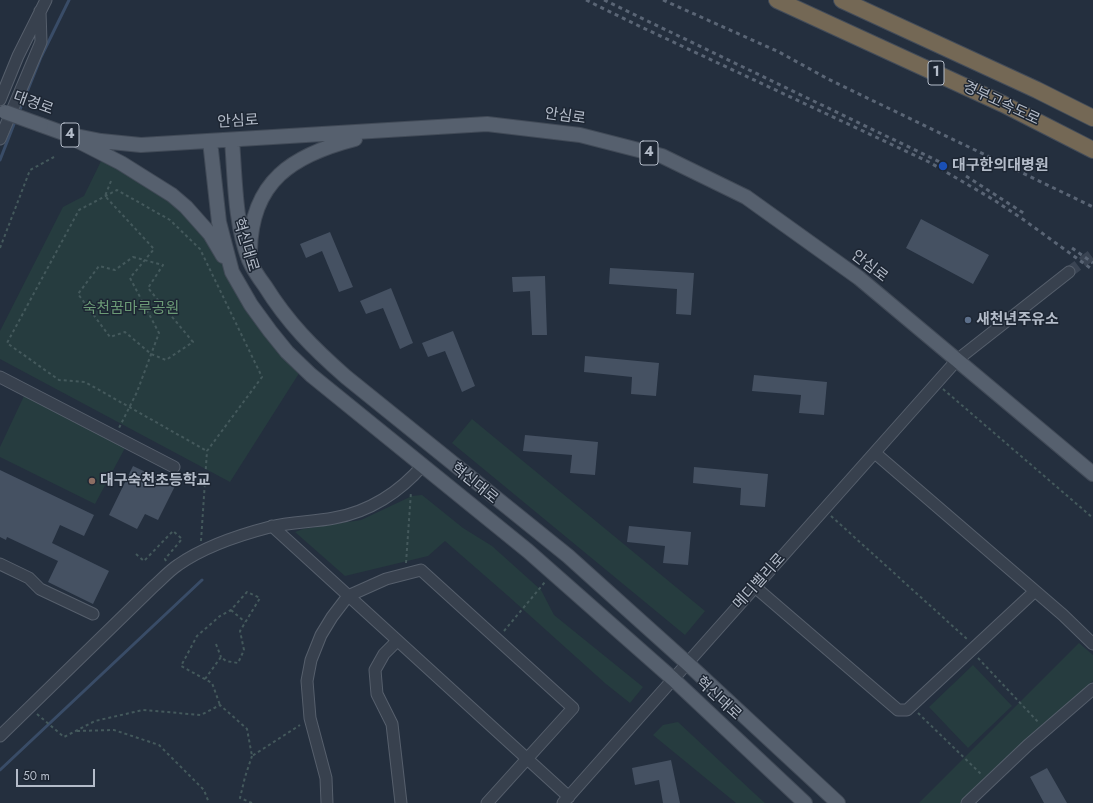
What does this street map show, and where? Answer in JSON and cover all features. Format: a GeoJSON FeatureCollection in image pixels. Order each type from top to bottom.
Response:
{"type":"FeatureCollection","features":[{"type":"Feature","properties":{"kind":"highway","name":"경부고속도로"},"geometry":{"type":"LineString","coordinates":[[777,0],[1003,104],[1093,150]]}},
{"type":"Feature","properties":{"kind":"highway","name":"경부고속도로"},"geometry":{"type":"LineString","coordinates":[[842,0],[1037,90],[1093,118]]}},
{"type":"Feature","properties":{"kind":"main road","name":"대경로"},"geometry":{"type":"LineString","coordinates":[[2,107],[41,125],[66,134],[101,141]]}},
{"type":"Feature","properties":{"kind":"main road","name":"안심로"},"geometry":{"type":"LineString","coordinates":[[101,141],[141,145],[487,124],[580,135],[662,156],[746,197],[859,278],[1093,474]]}},
{"type":"Feature","properties":{"kind":"main road"},"geometry":{"type":"LineString","coordinates":[[56,130],[121,163],[172,195],[186,207],[210,234],[232,272]]}},
{"type":"Feature","properties":{"kind":"main road"},"geometry":{"type":"LineString","coordinates":[[250,262],[250,245],[254,215],[264,194],[280,174],[293,164],[317,151],[336,144],[388,130]]}},
{"type":"Feature","properties":{"kind":"main road"},"geometry":{"type":"LineString","coordinates":[[232,140],[241,231],[250,262],[276,304],[315,350],[346,377],[568,556],[688,663],[838,803]]}},
{"type":"Feature","properties":{"kind":"main road","name":"혁신대로"},"geometry":{"type":"LineString","coordinates":[[210,141],[219,222],[232,272],[251,305],[288,352],[310,374],[528,550],[673,679],[805,803]]}},
{"type":"Feature","properties":{"kind":"street"},"geometry":{"type":"LineString","coordinates":[[2,107],[18,56],[46,0]]}},
{"type":"Feature","properties":{"kind":"street"},"geometry":{"type":"LineString","coordinates":[[0,139],[41,42],[40,11]]}},
{"type":"Feature","properties":{"kind":"street"},"geometry":{"type":"LineString","coordinates":[[957,360],[1069,272]]}},
{"type":"Feature","properties":{"kind":"street","name":"메디밸리로"},"geometry":{"type":"LineString","coordinates":[[566,800],[957,360]]}},
{"type":"Feature","properties":{"kind":"street"},"geometry":{"type":"LineString","coordinates":[[0,377],[174,467]]}},
{"type":"Feature","properties":{"kind":"street"},"geometry":{"type":"LineString","coordinates":[[875,452],[1063,615],[1093,644]]}},
{"type":"Feature","properties":{"kind":"street"},"geometry":{"type":"LineString","coordinates":[[0,736],[153,587],[173,570],[200,552],[231,538],[272,526],[334,518],[356,512],[382,501],[413,477],[423,465]]}},
{"type":"Feature","properties":{"kind":"street"},"geometry":{"type":"LineString","coordinates":[[272,526],[527,760],[566,800]]}},
{"type":"Feature","properties":{"kind":"street"},"geometry":{"type":"LineString","coordinates":[[0,564],[29,578],[40,589],[93,614]]}},
{"type":"Feature","properties":{"kind":"street"},"geometry":{"type":"LineString","coordinates":[[327,803],[326,778],[310,718],[307,682],[311,660],[321,635],[332,617],[348,596],[386,579],[421,570],[573,708],[487,803]]}},
{"type":"Feature","properties":{"kind":"street"},"geometry":{"type":"LineString","coordinates":[[755,588],[898,710],[907,710],[1035,591]]}},
{"type":"Feature","properties":{"kind":"street"},"geometry":{"type":"LineString","coordinates":[[397,641],[384,654],[375,670],[378,694],[392,724],[401,803]]}},
{"type":"Feature","properties":{"kind":"street"},"geometry":{"type":"LineString","coordinates":[[967,803],[1093,689]]}},
{"type":"Feature","properties":{"kind":"path"},"geometry":{"type":"LineString","coordinates":[[0,248],[30,170],[54,157]]}},
{"type":"Feature","properties":{"kind":"path"},"geometry":{"type":"LineString","coordinates":[[105,196],[111,181]]}},
{"type":"Feature","properties":{"kind":"path"},"geometry":{"type":"LineString","coordinates":[[200,552],[207,451],[262,377],[200,249],[170,220],[117,190],[79,210],[7,343],[59,380],[85,382],[207,451]]}},
{"type":"Feature","properties":{"kind":"path"},"geometry":{"type":"LineString","coordinates":[[105,196],[154,249],[130,278],[159,333],[137,392],[115,436]]}},
{"type":"Feature","properties":{"kind":"path"},"geometry":{"type":"LineString","coordinates":[[133,257],[163,265],[148,288],[193,342],[166,360],[151,354],[125,332],[110,337],[78,294],[99,266],[115,270],[133,257]]}},
{"type":"Feature","properties":{"kind":"path"},"geometry":{"type":"LineString","coordinates":[[936,383],[1093,518]]}},
{"type":"Feature","properties":{"kind":"path"},"geometry":{"type":"LineString","coordinates":[[405,574],[413,477]]}},
{"type":"Feature","properties":{"kind":"path"},"geometry":{"type":"LineString","coordinates":[[824,510],[973,649],[1046,730]]}},
{"type":"Feature","properties":{"kind":"path"},"geometry":{"type":"LineString","coordinates":[[136,554],[144,561],[173,531],[182,539],[165,559],[173,570]]}},
{"type":"Feature","properties":{"kind":"path"},"geometry":{"type":"LineString","coordinates":[[496,639],[553,572]]}},
{"type":"Feature","properties":{"kind":"path"},"geometry":{"type":"LineString","coordinates":[[216,644],[221,657],[226,661],[238,663],[244,650],[240,632],[260,598],[247,592],[231,610],[220,616],[197,636],[181,666],[212,683],[220,706],[247,729],[252,756],[240,798],[252,803]]}},
{"type":"Feature","properties":{"kind":"path"},"geometry":{"type":"LineString","coordinates":[[231,610],[245,622]]}},
{"type":"Feature","properties":{"kind":"path"},"geometry":{"type":"LineString","coordinates":[[205,679],[221,657]]}},
{"type":"Feature","properties":{"kind":"path"},"geometry":{"type":"LineString","coordinates":[[29,707],[64,737],[95,721],[143,710],[201,715],[220,706]]}},
{"type":"Feature","properties":{"kind":"path"},"geometry":{"type":"LineString","coordinates":[[911,706],[989,782]]}},
{"type":"Feature","properties":{"kind":"path"},"geometry":{"type":"LineString","coordinates":[[252,756],[310,718]]}},
{"type":"Feature","properties":{"kind":"path"},"geometry":{"type":"LineString","coordinates":[[75,731],[114,730],[160,745],[204,790],[209,803]]}},
{"type":"Feature","properties":{"kind":"green space","name":"숙천꿈마루공원"},"geometry":{"type":"Polygon","coordinates":[[[104,155],[186,207],[303,367],[230,482],[0,359],[0,331],[63,207],[84,196],[104,155]]]}},
{"type":"Feature","properties":{"kind":"green space"},"geometry":{"type":"Polygon","coordinates":[[[24,396],[125,448],[95,504],[0,457],[0,447],[24,396]]]}},
{"type":"Feature","properties":{"kind":"green space"},"geometry":{"type":"Polygon","coordinates":[[[472,419],[705,611],[685,635],[452,443],[472,419]]]}},
{"type":"Feature","properties":{"kind":"green space"},"geometry":{"type":"Polygon","coordinates":[[[422,495],[463,528],[492,546],[541,590],[554,615],[643,687],[630,703],[606,684],[445,541],[428,556],[345,576],[295,532],[303,529],[361,520],[412,496],[422,495]]]}},
{"type":"Feature","properties":{"kind":"green space"},"geometry":{"type":"Polygon","coordinates":[[[1079,643],[1093,655],[1093,681],[961,803],[919,803],[1079,643]]]}},
{"type":"Feature","properties":{"kind":"green space"},"geometry":{"type":"Polygon","coordinates":[[[973,665],[1012,706],[968,748],[929,707],[973,665]]]}},
{"type":"Feature","properties":{"kind":"green space"},"geometry":{"type":"Polygon","coordinates":[[[678,722],[765,803],[736,803],[653,735],[663,725],[678,722]]]}},
{"type":"Feature","properties":{"kind":"building"},"geometry":{"type":"Polygon","coordinates":[[[921,219],[989,255],[973,284],[906,248],[921,219]]]}},
{"type":"Feature","properties":{"kind":"building"},"geometry":{"type":"Polygon","coordinates":[[[330,232],[353,287],[339,292],[322,251],[306,258],[300,244],[330,232]]]}},
{"type":"Feature","properties":{"kind":"building"},"geometry":{"type":"Polygon","coordinates":[[[610,268],[694,273],[691,315],[676,314],[677,289],[609,284],[610,268]]]}},
{"type":"Feature","properties":{"kind":"building"},"geometry":{"type":"Polygon","coordinates":[[[545,276],[547,335],[532,335],[530,291],[513,292],[512,277],[545,276]]]}},
{"type":"Feature","properties":{"kind":"building"},"geometry":{"type":"Polygon","coordinates":[[[391,288],[413,343],[400,349],[383,308],[366,314],[360,301],[391,288]]]}},
{"type":"Feature","properties":{"kind":"building"},"geometry":{"type":"Polygon","coordinates":[[[453,331],[475,386],[462,392],[445,351],[428,357],[422,343],[453,331]]]}},
{"type":"Feature","properties":{"kind":"building"},"geometry":{"type":"Polygon","coordinates":[[[585,356],[659,363],[656,396],[631,394],[632,377],[584,372],[585,356]]]}},
{"type":"Feature","properties":{"kind":"building"},"geometry":{"type":"Polygon","coordinates":[[[754,375],[827,382],[824,415],[799,413],[801,395],[752,391],[754,375]]]}},
{"type":"Feature","properties":{"kind":"building"},"geometry":{"type":"Polygon","coordinates":[[[525,435],[598,442],[595,475],[570,473],[572,455],[523,451],[525,435]]]}},
{"type":"Feature","properties":{"kind":"building"},"geometry":{"type":"Polygon","coordinates":[[[133,466],[175,486],[158,520],[145,514],[137,529],[109,515],[133,466]]]}},
{"type":"Feature","properties":{"kind":"building"},"geometry":{"type":"Polygon","coordinates":[[[694,467],[768,474],[765,507],[740,505],[741,488],[693,483],[694,467]]]}},
{"type":"Feature","properties":{"kind":"building"},"geometry":{"type":"Polygon","coordinates":[[[0,470],[94,515],[84,536],[60,525],[52,543],[109,571],[93,604],[48,582],[58,561],[7,537],[6,540],[0,537],[0,470]]]}},
{"type":"Feature","properties":{"kind":"building"},"geometry":{"type":"Polygon","coordinates":[[[629,526],[691,532],[688,565],[663,563],[665,546],[627,542],[629,526]]]}},
{"type":"Feature","properties":{"kind":"building"},"geometry":{"type":"Polygon","coordinates":[[[671,760],[680,803],[663,803],[659,780],[635,785],[632,768],[671,760]]]}},
{"type":"Feature","properties":{"kind":"building"},"geometry":{"type":"Polygon","coordinates":[[[1047,768],[1067,803],[1044,803],[1030,777],[1047,768]]]}},
{"type":"Feature","properties":{"kind":"waterway"},"geometry":{"type":"LineString","coordinates":[[19,112],[41,57],[69,0]]}},
{"type":"Feature","properties":{"kind":"waterway"},"geometry":{"type":"LineString","coordinates":[[0,160],[16,119]]}},
{"type":"Feature","properties":{"kind":"waterway"},"geometry":{"type":"LineString","coordinates":[[0,770],[202,580]]}},
{"type":"Feature","properties":{"kind":"tunnel"},"geometry":{"type":"LineString","coordinates":[[1069,272],[1093,254]]}},
{"type":"Feature","properties":{"kind":"railway"},"geometry":{"type":"LineString","coordinates":[[586,0],[929,162],[994,200],[1093,270]]}},
{"type":"Feature","properties":{"kind":"railway"},"geometry":{"type":"LineString","coordinates":[[604,0],[940,162]]}},
{"type":"Feature","properties":{"kind":"railway"},"geometry":{"type":"LineString","coordinates":[[663,0],[779,52],[828,79],[1093,207]]}},
{"type":"Feature","properties":{"kind":"railway"},"geometry":{"type":"LineString","coordinates":[[966,176],[1025,214]]}},
{"type":"Feature","properties":{"kind":"railway"},"geometry":{"type":"LineString","coordinates":[[1072,248],[1093,263]]}},
{"type":"Feature","properties":{"kind":"place","name":"대구한의대병원"},"geometry":{"type":"Point","coordinates":[943,166]}},
{"type":"Feature","properties":{"kind":"place","name":"새천년주유소"},"geometry":{"type":"Point","coordinates":[968,320]}},
{"type":"Feature","properties":{"kind":"place","name":"대구숙천초등학교"},"geometry":{"type":"Point","coordinates":[92,481]}}]}
